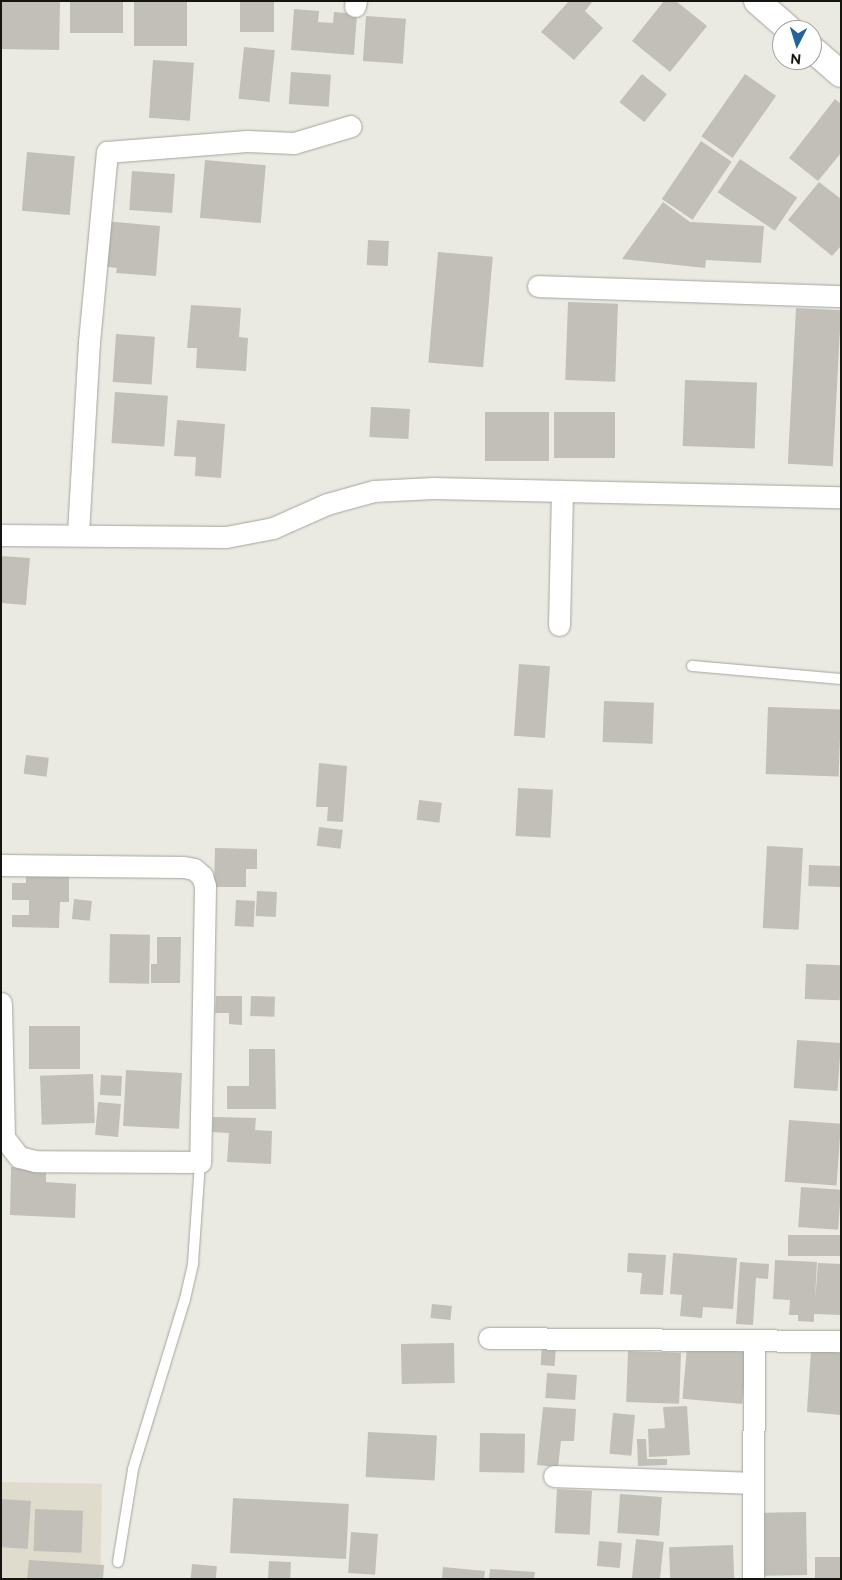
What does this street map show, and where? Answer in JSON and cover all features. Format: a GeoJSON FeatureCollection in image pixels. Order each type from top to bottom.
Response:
{"type":"FeatureCollection","features":[{"type":"Feature","properties":{"kind":"street"},"geometry":{"type":"LineString","coordinates":[[757,1],[779,20]]}},
{"type":"Feature","properties":{"kind":"street"},"geometry":{"type":"LineString","coordinates":[[822,58],[841,74]]}},
{"type":"Feature","properties":{"kind":"street"},"geometry":{"type":"LineString","coordinates":[[78,533],[89,342],[107,152],[247,141],[294,143],[351,126]]}},
{"type":"Feature","properties":{"kind":"street"},"geometry":{"type":"LineString","coordinates":[[538,286],[841,296]]}},
{"type":"Feature","properties":{"kind":"street"},"geometry":{"type":"LineString","coordinates":[[1,535],[78,533],[226,537],[273,528],[326,504],[374,491],[434,488],[841,497]]}},
{"type":"Feature","properties":{"kind":"street"},"geometry":{"type":"LineString","coordinates":[[559,625],[562,491]]}},
{"type":"Feature","properties":{"kind":"street"},"geometry":{"type":"LineString","coordinates":[[1,865],[183,867],[194,869],[202,876],[205,886],[200,1162],[35,1161],[19,1157],[4,1138],[1,1003]]}},
{"type":"Feature","properties":{"kind":"street"},"geometry":{"type":"LineString","coordinates":[[489,1338],[754,1343],[841,1341]]}},
{"type":"Feature","properties":{"kind":"street"},"geometry":{"type":"LineString","coordinates":[[753,1579],[754,1343]]}},
{"type":"Feature","properties":{"kind":"street"},"geometry":{"type":"LineString","coordinates":[[554,1476],[753,1483]]}},
{"type":"Feature","properties":{"kind":"lane"},"geometry":{"type":"LineString","coordinates":[[692,666],[841,679]]}},
{"type":"Feature","properties":{"kind":"lane"},"geometry":{"type":"LineString","coordinates":[[118,1562],[133,1469],[185,1299],[193,1263],[200,1162]]}},
{"type":"Feature","properties":{"kind":"shaded area"},"geometry":{"type":"Polygon","coordinates":[[[1,1482],[102,1484],[100,1579],[1,1579],[1,1482]]]}},
{"type":"Feature","properties":{"kind":"building"},"geometry":{"type":"Polygon","coordinates":[[[1,1],[60,2],[59,50],[1,49],[1,1]]]}},
{"type":"Feature","properties":{"kind":"building"},"geometry":{"type":"Polygon","coordinates":[[[70,1],[123,1],[123,33],[70,33],[70,1]]]}},
{"type":"Feature","properties":{"kind":"building"},"geometry":{"type":"Polygon","coordinates":[[[134,1],[187,1],[187,46],[134,46],[134,1]]]}},
{"type":"Feature","properties":{"kind":"building"},"geometry":{"type":"Polygon","coordinates":[[[240,1],[274,1],[274,32],[240,32],[240,1]]]}},
{"type":"Feature","properties":{"kind":"building"},"geometry":{"type":"Polygon","coordinates":[[[569,1],[593,1],[585,11],[603,28],[574,60],[541,32],[569,1]]]}},
{"type":"Feature","properties":{"kind":"building"},"geometry":{"type":"Polygon","coordinates":[[[664,1],[676,1],[707,26],[670,72],[632,41],[664,1]]]}},
{"type":"Feature","properties":{"kind":"building"},"geometry":{"type":"Polygon","coordinates":[[[294,9],[319,11],[318,22],[333,23],[334,12],[357,14],[354,55],[291,50],[294,9]]]}},
{"type":"Feature","properties":{"kind":"building"},"geometry":{"type":"Polygon","coordinates":[[[366,16],[406,19],[403,64],[363,61],[366,16]]]}},
{"type":"Feature","properties":{"kind":"building"},"geometry":{"type":"Polygon","coordinates":[[[244,47],[275,50],[269,102],[239,99],[244,47]]]}},
{"type":"Feature","properties":{"kind":"building"},"geometry":{"type":"Polygon","coordinates":[[[153,60],[194,63],[190,121],[149,118],[153,60]]]}},
{"type":"Feature","properties":{"kind":"building"},"geometry":{"type":"Polygon","coordinates":[[[291,72],[331,75],[329,107],[289,104],[291,72]]]}},
{"type":"Feature","properties":{"kind":"building"},"geometry":{"type":"Polygon","coordinates":[[[642,74],[667,94],[644,122],[619,102],[642,74]]]}},
{"type":"Feature","properties":{"kind":"building"},"geometry":{"type":"Polygon","coordinates":[[[745,74],[776,96],[733,158],[701,136],[745,74]]]}},
{"type":"Feature","properties":{"kind":"building"},"geometry":{"type":"Polygon","coordinates":[[[835,99],[841,104],[841,153],[818,181],[789,158],[835,99]]]}},
{"type":"Feature","properties":{"kind":"building"},"geometry":{"type":"Polygon","coordinates":[[[701,141],[732,162],[693,220],[662,199],[701,141]]]}},
{"type":"Feature","properties":{"kind":"building"},"geometry":{"type":"Polygon","coordinates":[[[27,152],[75,156],[70,215],[22,211],[27,152]]]}},
{"type":"Feature","properties":{"kind":"building"},"geometry":{"type":"Polygon","coordinates":[[[740,159],[797,198],[775,231],[718,192],[740,159]]]}},
{"type":"Feature","properties":{"kind":"building"},"geometry":{"type":"Polygon","coordinates":[[[205,160],[266,165],[261,223],[200,218],[205,160]]]}},
{"type":"Feature","properties":{"kind":"building"},"geometry":{"type":"Polygon","coordinates":[[[132,171],[175,174],[172,213],[129,210],[132,171]]]}},
{"type":"Feature","properties":{"kind":"building"},"geometry":{"type":"Polygon","coordinates":[[[819,182],[841,199],[841,246],[832,256],[788,220],[819,182]]]}},
{"type":"Feature","properties":{"kind":"building"},"geometry":{"type":"Polygon","coordinates":[[[663,202],[690,222],[764,226],[761,263],[706,260],[705,268],[622,259],[663,202]]]}},
{"type":"Feature","properties":{"kind":"building"},"geometry":{"type":"Polygon","coordinates":[[[104,221],[160,226],[156,276],[116,273],[117,268],[100,266],[104,221]]]}},
{"type":"Feature","properties":{"kind":"building"},"geometry":{"type":"Polygon","coordinates":[[[368,240],[389,241],[388,266],[367,265],[368,240]]]}},
{"type":"Feature","properties":{"kind":"building"},"geometry":{"type":"Polygon","coordinates":[[[438,252],[493,257],[483,367],[428,363],[438,252]]]}},
{"type":"Feature","properties":{"kind":"building"},"geometry":{"type":"Polygon","coordinates":[[[568,302],[618,304],[615,382],[565,380],[568,302]]]}},
{"type":"Feature","properties":{"kind":"building"},"geometry":{"type":"Polygon","coordinates":[[[191,305],[241,308],[239,337],[248,338],[246,371],[196,368],[197,348],[187,348],[191,305]]]}},
{"type":"Feature","properties":{"kind":"building"},"geometry":{"type":"Polygon","coordinates":[[[796,308],[841,310],[833,466],[788,464],[796,308]]]}},
{"type":"Feature","properties":{"kind":"building"},"geometry":{"type":"Polygon","coordinates":[[[116,334],[155,337],[152,385],[113,382],[116,334]]]}},
{"type":"Feature","properties":{"kind":"building"},"geometry":{"type":"Polygon","coordinates":[[[685,380],[757,383],[755,448],[683,446],[685,380]]]}},
{"type":"Feature","properties":{"kind":"building"},"geometry":{"type":"Polygon","coordinates":[[[115,392],[168,396],[164,447],[111,443],[115,392]]]}},
{"type":"Feature","properties":{"kind":"building"},"geometry":{"type":"Polygon","coordinates":[[[371,407],[410,409],[408,439],[369,437],[371,407]]]}},
{"type":"Feature","properties":{"kind":"building"},"geometry":{"type":"Polygon","coordinates":[[[485,412],[549,412],[549,461],[485,461],[485,412]]]}},
{"type":"Feature","properties":{"kind":"building"},"geometry":{"type":"Polygon","coordinates":[[[554,412],[615,412],[615,458],[554,458],[554,412]]]}},
{"type":"Feature","properties":{"kind":"building"},"geometry":{"type":"Polygon","coordinates":[[[177,420],[225,424],[221,478],[195,476],[196,457],[174,456],[177,420]]]}},
{"type":"Feature","properties":{"kind":"building"},"geometry":{"type":"Polygon","coordinates":[[[1,556],[30,558],[26,605],[1,603],[1,556]]]}},
{"type":"Feature","properties":{"kind":"building"},"geometry":{"type":"Polygon","coordinates":[[[519,664],[550,666],[545,738],[514,736],[519,664]]]}},
{"type":"Feature","properties":{"kind":"building"},"geometry":{"type":"Polygon","coordinates":[[[604,701],[654,703],[653,744],[603,742],[604,701]]]}},
{"type":"Feature","properties":{"kind":"building"},"geometry":{"type":"Polygon","coordinates":[[[768,707],[841,710],[839,777],[766,774],[768,707]]]}},
{"type":"Feature","properties":{"kind":"building"},"geometry":{"type":"Polygon","coordinates":[[[26,755],[49,758],[47,777],[24,774],[26,755]]]}},
{"type":"Feature","properties":{"kind":"building"},"geometry":{"type":"Polygon","coordinates":[[[319,763],[347,766],[343,822],[327,821],[328,807],[316,807],[319,763]]]}},
{"type":"Feature","properties":{"kind":"building"},"geometry":{"type":"Polygon","coordinates":[[[518,788],[553,790],[550,838],[515,836],[518,788]]]}},
{"type":"Feature","properties":{"kind":"building"},"geometry":{"type":"Polygon","coordinates":[[[419,800],[442,803],[439,823],[417,820],[419,800]]]}},
{"type":"Feature","properties":{"kind":"building"},"geometry":{"type":"Polygon","coordinates":[[[319,827],[343,830],[341,849],[317,846],[319,827]]]}},
{"type":"Feature","properties":{"kind":"building"},"geometry":{"type":"Polygon","coordinates":[[[767,846],[803,848],[799,930],[763,928],[767,846]]]}},
{"type":"Feature","properties":{"kind":"building"},"geometry":{"type":"Polygon","coordinates":[[[215,848],[257,849],[257,869],[246,869],[246,887],[214,887],[215,848]]]}},
{"type":"Feature","properties":{"kind":"building"},"geometry":{"type":"Polygon","coordinates":[[[809,865],[841,866],[840,887],[808,886],[809,865]]]}},
{"type":"Feature","properties":{"kind":"building"},"geometry":{"type":"Polygon","coordinates":[[[26,870],[69,870],[69,902],[60,902],[59,928],[12,927],[12,915],[29,915],[29,900],[12,900],[12,883],[26,883],[26,870]]]}},
{"type":"Feature","properties":{"kind":"building"},"geometry":{"type":"Polygon","coordinates":[[[257,891],[277,892],[276,917],[256,916],[257,891]]]}},
{"type":"Feature","properties":{"kind":"building"},"geometry":{"type":"Polygon","coordinates":[[[74,899],[92,901],[90,921],[72,919],[74,899]]]}},
{"type":"Feature","properties":{"kind":"building"},"geometry":{"type":"Polygon","coordinates":[[[236,900],[255,901],[254,927],[235,926],[236,900]]]}},
{"type":"Feature","properties":{"kind":"building"},"geometry":{"type":"Polygon","coordinates":[[[110,934],[150,935],[149,984],[109,983],[110,934]]]}},
{"type":"Feature","properties":{"kind":"building"},"geometry":{"type":"Polygon","coordinates":[[[157,937],[181,937],[180,983],[151,983],[151,964],[157,964],[157,937]]]}},
{"type":"Feature","properties":{"kind":"building"},"geometry":{"type":"Polygon","coordinates":[[[806,964],[841,965],[840,1000],[805,999],[806,964]]]}},
{"type":"Feature","properties":{"kind":"building"},"geometry":{"type":"Polygon","coordinates":[[[216,996],[242,996],[242,1025],[229,1024],[229,1013],[215,1013],[216,996]]]}},
{"type":"Feature","properties":{"kind":"building"},"geometry":{"type":"Polygon","coordinates":[[[251,996],[275,997],[274,1017],[250,1016],[251,996]]]}},
{"type":"Feature","properties":{"kind":"building"},"geometry":{"type":"Polygon","coordinates":[[[29,1026],[80,1026],[80,1069],[29,1069],[29,1026]]]}},
{"type":"Feature","properties":{"kind":"building"},"geometry":{"type":"Polygon","coordinates":[[[797,1040],[841,1043],[838,1091],[794,1088],[797,1040]]]}},
{"type":"Feature","properties":{"kind":"building"},"geometry":{"type":"Polygon","coordinates":[[[249,1049],[275,1049],[276,1109],[227,1109],[227,1086],[249,1086],[249,1049]]]}},
{"type":"Feature","properties":{"kind":"building"},"geometry":{"type":"Polygon","coordinates":[[[126,1070],[182,1073],[179,1129],[123,1126],[126,1070]]]}},
{"type":"Feature","properties":{"kind":"building"},"geometry":{"type":"Polygon","coordinates":[[[93,1074],[95,1123],[42,1125],[40,1076],[93,1074]]]}},
{"type":"Feature","properties":{"kind":"building"},"geometry":{"type":"Polygon","coordinates":[[[101,1075],[122,1076],[121,1096],[100,1095],[101,1075]]]}},
{"type":"Feature","properties":{"kind":"building"},"geometry":{"type":"Polygon","coordinates":[[[98,1102],[121,1104],[118,1137],[95,1135],[98,1102]]]}},
{"type":"Feature","properties":{"kind":"building"},"geometry":{"type":"Polygon","coordinates":[[[213,1117],[256,1118],[255,1130],[272,1131],[271,1164],[227,1162],[229,1133],[212,1132],[213,1117]]]}},
{"type":"Feature","properties":{"kind":"building"},"geometry":{"type":"Polygon","coordinates":[[[789,1120],[841,1124],[837,1185],[785,1182],[789,1120]]]}},
{"type":"Feature","properties":{"kind":"building"},"geometry":{"type":"Polygon","coordinates":[[[11,1167],[46,1169],[46,1182],[76,1184],[75,1218],[10,1215],[11,1167]]]}},
{"type":"Feature","properties":{"kind":"building"},"geometry":{"type":"Polygon","coordinates":[[[801,1187],[841,1190],[838,1230],[798,1227],[801,1187]]]}},
{"type":"Feature","properties":{"kind":"building"},"geometry":{"type":"Polygon","coordinates":[[[788,1235],[841,1235],[841,1256],[788,1256],[788,1235]]]}},
{"type":"Feature","properties":{"kind":"building"},"geometry":{"type":"Polygon","coordinates":[[[628,1253],[666,1255],[663,1295],[640,1294],[642,1273],[627,1272],[628,1253]]]}},
{"type":"Feature","properties":{"kind":"building"},"geometry":{"type":"Polygon","coordinates":[[[673,1253],[737,1258],[733,1309],[703,1307],[702,1318],[680,1316],[682,1295],[670,1294],[673,1253]]]}},
{"type":"Feature","properties":{"kind":"building"},"geometry":{"type":"Polygon","coordinates":[[[775,1260],[817,1262],[815,1301],[818,1263],[841,1264],[841,1315],[814,1314],[814,1322],[798,1321],[798,1315],[789,1315],[790,1300],[773,1299],[775,1260]]]}},
{"type":"Feature","properties":{"kind":"building"},"geometry":{"type":"Polygon","coordinates":[[[740,1262],[769,1264],[768,1279],[756,1278],[753,1325],[736,1324],[740,1262]]]}},
{"type":"Feature","properties":{"kind":"building"},"geometry":{"type":"Polygon","coordinates":[[[432,1304],[452,1306],[450,1320],[431,1318],[432,1304]]]}},
{"type":"Feature","properties":{"kind":"building"},"geometry":{"type":"Polygon","coordinates":[[[454,1343],[455,1383],[402,1384],[401,1344],[454,1343]]]}},
{"type":"Feature","properties":{"kind":"building"},"geometry":{"type":"Polygon","coordinates":[[[542,1345],[556,1346],[555,1366],[541,1365],[542,1345]]]}},
{"type":"Feature","properties":{"kind":"building"},"geometry":{"type":"Polygon","coordinates":[[[687,1347],[747,1352],[742,1404],[682,1399],[687,1347]]]}},
{"type":"Feature","properties":{"kind":"building"},"geometry":{"type":"Polygon","coordinates":[[[811,1350],[841,1353],[841,1415],[807,1412],[811,1350]]]}},
{"type":"Feature","properties":{"kind":"building"},"geometry":{"type":"Polygon","coordinates":[[[628,1351],[681,1353],[679,1404],[626,1402],[628,1351]]]}},
{"type":"Feature","properties":{"kind":"building"},"geometry":{"type":"Polygon","coordinates":[[[547,1373],[577,1375],[575,1400],[545,1398],[547,1373]]]}},
{"type":"Feature","properties":{"kind":"building"},"geometry":{"type":"Polygon","coordinates":[[[687,1406],[690,1455],[649,1457],[648,1429],[665,1428],[663,1407],[687,1406]]]}},
{"type":"Feature","properties":{"kind":"building"},"geometry":{"type":"Polygon","coordinates":[[[543,1407],[576,1409],[574,1441],[561,1441],[558,1467],[537,1465],[543,1407]]]}},
{"type":"Feature","properties":{"kind":"building"},"geometry":{"type":"Polygon","coordinates":[[[613,1413],[635,1415],[631,1456],[609,1454],[613,1413]]]}},
{"type":"Feature","properties":{"kind":"building"},"geometry":{"type":"Polygon","coordinates":[[[368,1432],[437,1436],[435,1481],[366,1477],[368,1432]]]}},
{"type":"Feature","properties":{"kind":"building"},"geometry":{"type":"Polygon","coordinates":[[[480,1433],[525,1434],[524,1473],[479,1472],[480,1433]]]}},
{"type":"Feature","properties":{"kind":"building"},"geometry":{"type":"Polygon","coordinates":[[[637,1439],[646,1439],[647,1459],[667,1459],[667,1465],[638,1466],[637,1439]]]}},
{"type":"Feature","properties":{"kind":"building"},"geometry":{"type":"Polygon","coordinates":[[[557,1489],[592,1491],[590,1535],[555,1533],[557,1489]]]}},
{"type":"Feature","properties":{"kind":"building"},"geometry":{"type":"Polygon","coordinates":[[[620,1494],[662,1497],[659,1536],[617,1533],[620,1494]]]}},
{"type":"Feature","properties":{"kind":"building"},"geometry":{"type":"Polygon","coordinates":[[[233,1498],[349,1504],[346,1559],[230,1553],[233,1498]]]}},
{"type":"Feature","properties":{"kind":"building"},"geometry":{"type":"Polygon","coordinates":[[[1,1499],[31,1501],[28,1549],[1,1547],[1,1499]]]}},
{"type":"Feature","properties":{"kind":"building"},"geometry":{"type":"Polygon","coordinates":[[[35,1509],[83,1511],[82,1553],[34,1551],[35,1509]]]}},
{"type":"Feature","properties":{"kind":"building"},"geometry":{"type":"Polygon","coordinates":[[[806,1512],[807,1575],[764,1576],[763,1513],[806,1512]]]}},
{"type":"Feature","properties":{"kind":"building"},"geometry":{"type":"Polygon","coordinates":[[[351,1532],[378,1534],[375,1575],[348,1573],[351,1532]]]}},
{"type":"Feature","properties":{"kind":"building"},"geometry":{"type":"Polygon","coordinates":[[[636,1539],[664,1542],[660,1579],[632,1579],[636,1539]]]}},
{"type":"Feature","properties":{"kind":"building"},"geometry":{"type":"Polygon","coordinates":[[[599,1541],[622,1543],[620,1568],[597,1566],[599,1541]]]}},
{"type":"Feature","properties":{"kind":"building"},"geometry":{"type":"Polygon","coordinates":[[[733,1545],[734,1579],[670,1579],[669,1547],[733,1545]]]}},
{"type":"Feature","properties":{"kind":"building"},"geometry":{"type":"Polygon","coordinates":[[[815,1557],[841,1557],[841,1579],[815,1579],[815,1557]]]}},
{"type":"Feature","properties":{"kind":"building"},"geometry":{"type":"Polygon","coordinates":[[[29,1560],[104,1565],[103,1579],[27,1579],[29,1560]]]}},
{"type":"Feature","properties":{"kind":"building"},"geometry":{"type":"Polygon","coordinates":[[[269,1561],[291,1562],[290,1579],[268,1579],[269,1561]]]}},
{"type":"Feature","properties":{"kind":"building"},"geometry":{"type":"Polygon","coordinates":[[[192,1564],[217,1566],[216,1579],[191,1579],[192,1564]]]}},
{"type":"Feature","properties":{"kind":"building"},"geometry":{"type":"Polygon","coordinates":[[[443,1567],[485,1571],[484,1579],[442,1579],[443,1567]]]}},
{"type":"Feature","properties":{"kind":"building"},"geometry":{"type":"Polygon","coordinates":[[[490,1569],[535,1572],[534,1579],[489,1579],[490,1569]]]}}]}
